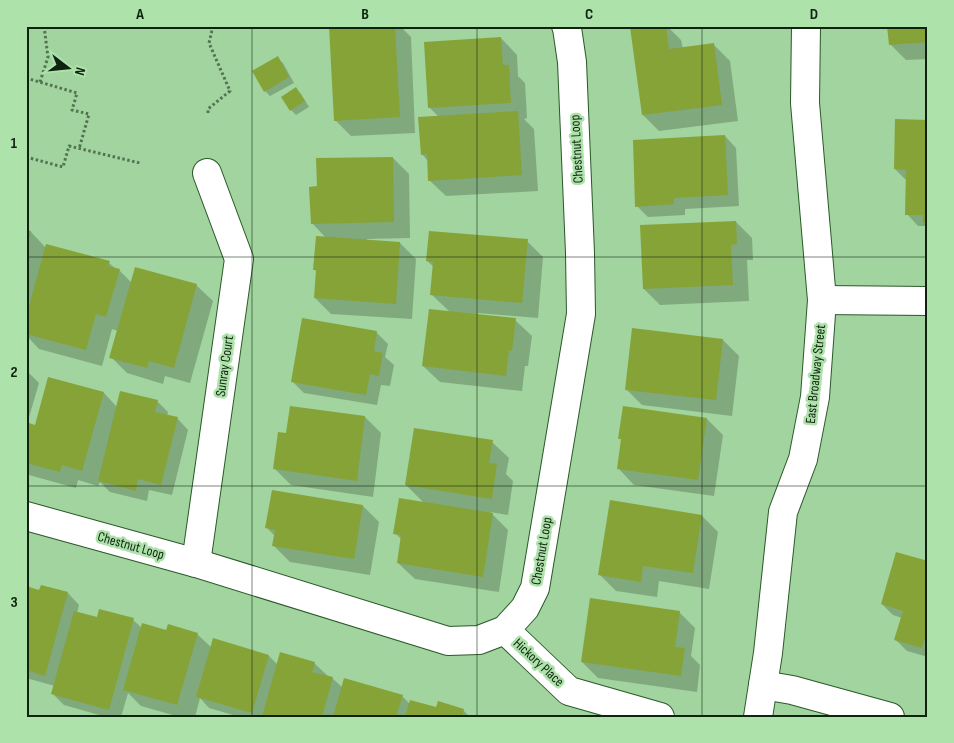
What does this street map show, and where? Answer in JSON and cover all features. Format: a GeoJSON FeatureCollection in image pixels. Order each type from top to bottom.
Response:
{"type":"FeatureCollection","features":[{"type":"Feature","properties":{"kind":"street","name":"Chestnut Loop"},"geometry":{"type":"LineString","coordinates":[[26,516],[196,563],[448,641],[479,640],[505,630],[525,608],[535,588],[581,314],[572,62],[566,26]]}},
{"type":"Feature","properties":{"kind":"street","name":"East Broadway Street"},"geometry":{"type":"LineString","coordinates":[[758,717],[768,653],[784,512],[804,459],[816,397],[822,300],[805,103],[806,26]]}},
{"type":"Feature","properties":{"kind":"street","name":"Sunray Court"},"geometry":{"type":"LineString","coordinates":[[196,563],[239,259],[207,173]]}},
{"type":"Feature","properties":{"kind":"street"},"geometry":{"type":"LineString","coordinates":[[822,300],[928,301]]}},
{"type":"Feature","properties":{"kind":"street","name":"Hickory Place"},"geometry":{"type":"LineString","coordinates":[[505,630],[569,691],[660,717]]}},
{"type":"Feature","properties":{"kind":"street"},"geometry":{"type":"LineString","coordinates":[[763,685],[792,690],[890,717]]}},
{"type":"Feature","properties":{"kind":"path"},"geometry":{"type":"LineString","coordinates":[[40,82],[48,57],[44,26]]}},
{"type":"Feature","properties":{"kind":"path"},"geometry":{"type":"LineString","coordinates":[[208,113],[208,109],[230,91],[209,43],[213,26]]}},
{"type":"Feature","properties":{"kind":"path"},"geometry":{"type":"LineString","coordinates":[[26,78],[77,93],[72,110],[89,114],[79,149]]}},
{"type":"Feature","properties":{"kind":"path"},"geometry":{"type":"LineString","coordinates":[[26,157],[63,166],[69,146],[140,164]]}},
{"type":"Feature","properties":{"kind":"building"},"geometry":{"type":"Polygon","coordinates":[[[329,26],[395,26],[400,117],[334,121],[329,26]]]}},
{"type":"Feature","properties":{"kind":"building"},"geometry":{"type":"Polygon","coordinates":[[[666,26],[669,49],[714,43],[722,105],[642,115],[630,27],[666,26]]]}},
{"type":"Feature","properties":{"kind":"building"},"geometry":{"type":"Polygon","coordinates":[[[887,26],[928,26],[928,42],[889,45],[887,26]]]}},
{"type":"Feature","properties":{"kind":"building"},"geometry":{"type":"Polygon","coordinates":[[[501,37],[503,65],[509,65],[511,103],[428,108],[424,42],[501,37]]]}},
{"type":"Feature","properties":{"kind":"building"},"geometry":{"type":"Polygon","coordinates":[[[278,56],[289,77],[264,92],[252,71],[278,56]]]}},
{"type":"Feature","properties":{"kind":"building"},"geometry":{"type":"Polygon","coordinates":[[[296,87],[305,101],[290,111],[281,97],[296,87]]]}},
{"type":"Feature","properties":{"kind":"building"},"geometry":{"type":"Polygon","coordinates":[[[518,111],[522,175],[428,181],[427,154],[421,155],[418,117],[518,111]]]}},
{"type":"Feature","properties":{"kind":"building"},"geometry":{"type":"Polygon","coordinates":[[[895,119],[928,120],[928,223],[923,223],[923,215],[905,215],[906,170],[894,169],[895,119]]]}},
{"type":"Feature","properties":{"kind":"building"},"geometry":{"type":"Polygon","coordinates":[[[725,135],[728,195],[674,198],[674,204],[635,207],[633,140],[725,135]]]}},
{"type":"Feature","properties":{"kind":"building"},"geometry":{"type":"Polygon","coordinates":[[[393,157],[394,222],[311,224],[309,187],[317,186],[316,158],[393,157]]]}},
{"type":"Feature","properties":{"kind":"building"},"geometry":{"type":"Polygon","coordinates":[[[736,221],[737,244],[731,245],[733,285],[643,289],[640,225],[736,221]]]}},
{"type":"Feature","properties":{"kind":"building"},"geometry":{"type":"Polygon","coordinates":[[[26,230],[31,231],[27,248],[26,248],[26,230]]]}},
{"type":"Feature","properties":{"kind":"building"},"geometry":{"type":"Polygon","coordinates":[[[429,231],[528,239],[522,303],[430,295],[433,262],[426,261],[429,231]]]}},
{"type":"Feature","properties":{"kind":"building"},"geometry":{"type":"Polygon","coordinates":[[[316,236],[400,242],[396,304],[314,298],[316,270],[313,270],[316,236]]]}},
{"type":"Feature","properties":{"kind":"building"},"geometry":{"type":"Polygon","coordinates":[[[46,244],[110,261],[108,266],[120,269],[106,317],[96,314],[86,350],[26,334],[26,317],[46,244]]]}},
{"type":"Feature","properties":{"kind":"building"},"geometry":{"type":"Polygon","coordinates":[[[135,267],[197,284],[174,368],[149,361],[147,368],[109,358],[135,267]]]}},
{"type":"Feature","properties":{"kind":"building"},"geometry":{"type":"Polygon","coordinates":[[[429,309],[516,318],[512,351],[509,350],[506,376],[422,366],[429,309]]]}},
{"type":"Feature","properties":{"kind":"building"},"geometry":{"type":"Polygon","coordinates":[[[302,318],[377,331],[374,351],[383,353],[379,376],[370,374],[366,395],[291,382],[302,318]]]}},
{"type":"Feature","properties":{"kind":"building"},"geometry":{"type":"Polygon","coordinates":[[[632,328],[723,339],[716,400],[625,390],[632,328]]]}},
{"type":"Feature","properties":{"kind":"building"},"geometry":{"type":"Polygon","coordinates":[[[48,377],[104,392],[82,471],[62,465],[60,472],[26,463],[26,422],[35,425],[48,377]]]}},
{"type":"Feature","properties":{"kind":"building"},"geometry":{"type":"Polygon","coordinates":[[[120,391],[158,400],[155,412],[178,417],[161,485],[138,479],[136,491],[98,481],[120,391]]]}},
{"type":"Feature","properties":{"kind":"building"},"geometry":{"type":"Polygon","coordinates":[[[290,406],[365,416],[357,481],[273,469],[278,432],[286,433],[290,406]]]}},
{"type":"Feature","properties":{"kind":"building"},"geometry":{"type":"Polygon","coordinates":[[[623,406],[707,418],[698,480],[617,469],[621,439],[618,439],[623,406]]]}},
{"type":"Feature","properties":{"kind":"building"},"geometry":{"type":"Polygon","coordinates":[[[414,428],[493,440],[489,463],[497,464],[492,499],[405,485],[414,428]]]}},
{"type":"Feature","properties":{"kind":"building"},"geometry":{"type":"Polygon","coordinates":[[[272,490],[363,505],[354,559],[272,546],[275,530],[265,528],[272,490]]]}},
{"type":"Feature","properties":{"kind":"building"},"geometry":{"type":"Polygon","coordinates":[[[399,498],[493,513],[483,577],[397,563],[401,535],[393,534],[399,498]]]}},
{"type":"Feature","properties":{"kind":"building"},"geometry":{"type":"Polygon","coordinates":[[[610,500],[702,515],[693,573],[643,566],[641,582],[598,575],[610,500]]]}},
{"type":"Feature","properties":{"kind":"building"},"geometry":{"type":"Polygon","coordinates":[[[896,552],[928,561],[928,629],[922,648],[894,640],[903,611],[881,604],[896,552]]]}},
{"type":"Feature","properties":{"kind":"building"},"geometry":{"type":"Polygon","coordinates":[[[41,585],[68,592],[45,676],[26,670],[26,586],[39,590],[41,585]]]}},
{"type":"Feature","properties":{"kind":"building"},"geometry":{"type":"Polygon","coordinates":[[[590,598],[680,611],[675,647],[685,648],[681,676],[581,662],[590,598]]]}},
{"type":"Feature","properties":{"kind":"building"},"geometry":{"type":"Polygon","coordinates":[[[99,609],[134,618],[109,710],[51,694],[74,611],[97,617],[99,609]]]}},
{"type":"Feature","properties":{"kind":"building"},"geometry":{"type":"Polygon","coordinates":[[[142,623],[166,630],[168,624],[198,633],[177,705],[123,690],[142,623]]]}},
{"type":"Feature","properties":{"kind":"building"},"geometry":{"type":"Polygon","coordinates":[[[213,638],[269,655],[252,713],[196,697],[213,638]]]}},
{"type":"Feature","properties":{"kind":"building"},"geometry":{"type":"Polygon","coordinates":[[[280,652],[315,662],[312,672],[333,677],[322,717],[262,717],[280,652]]]}},
{"type":"Feature","properties":{"kind":"building"},"geometry":{"type":"Polygon","coordinates":[[[344,678],[403,695],[396,717],[333,717],[344,678]]]}},
{"type":"Feature","properties":{"kind":"building"},"geometry":{"type":"Polygon","coordinates":[[[410,700],[436,707],[438,701],[464,709],[462,717],[405,717],[410,700]]]}}]}
